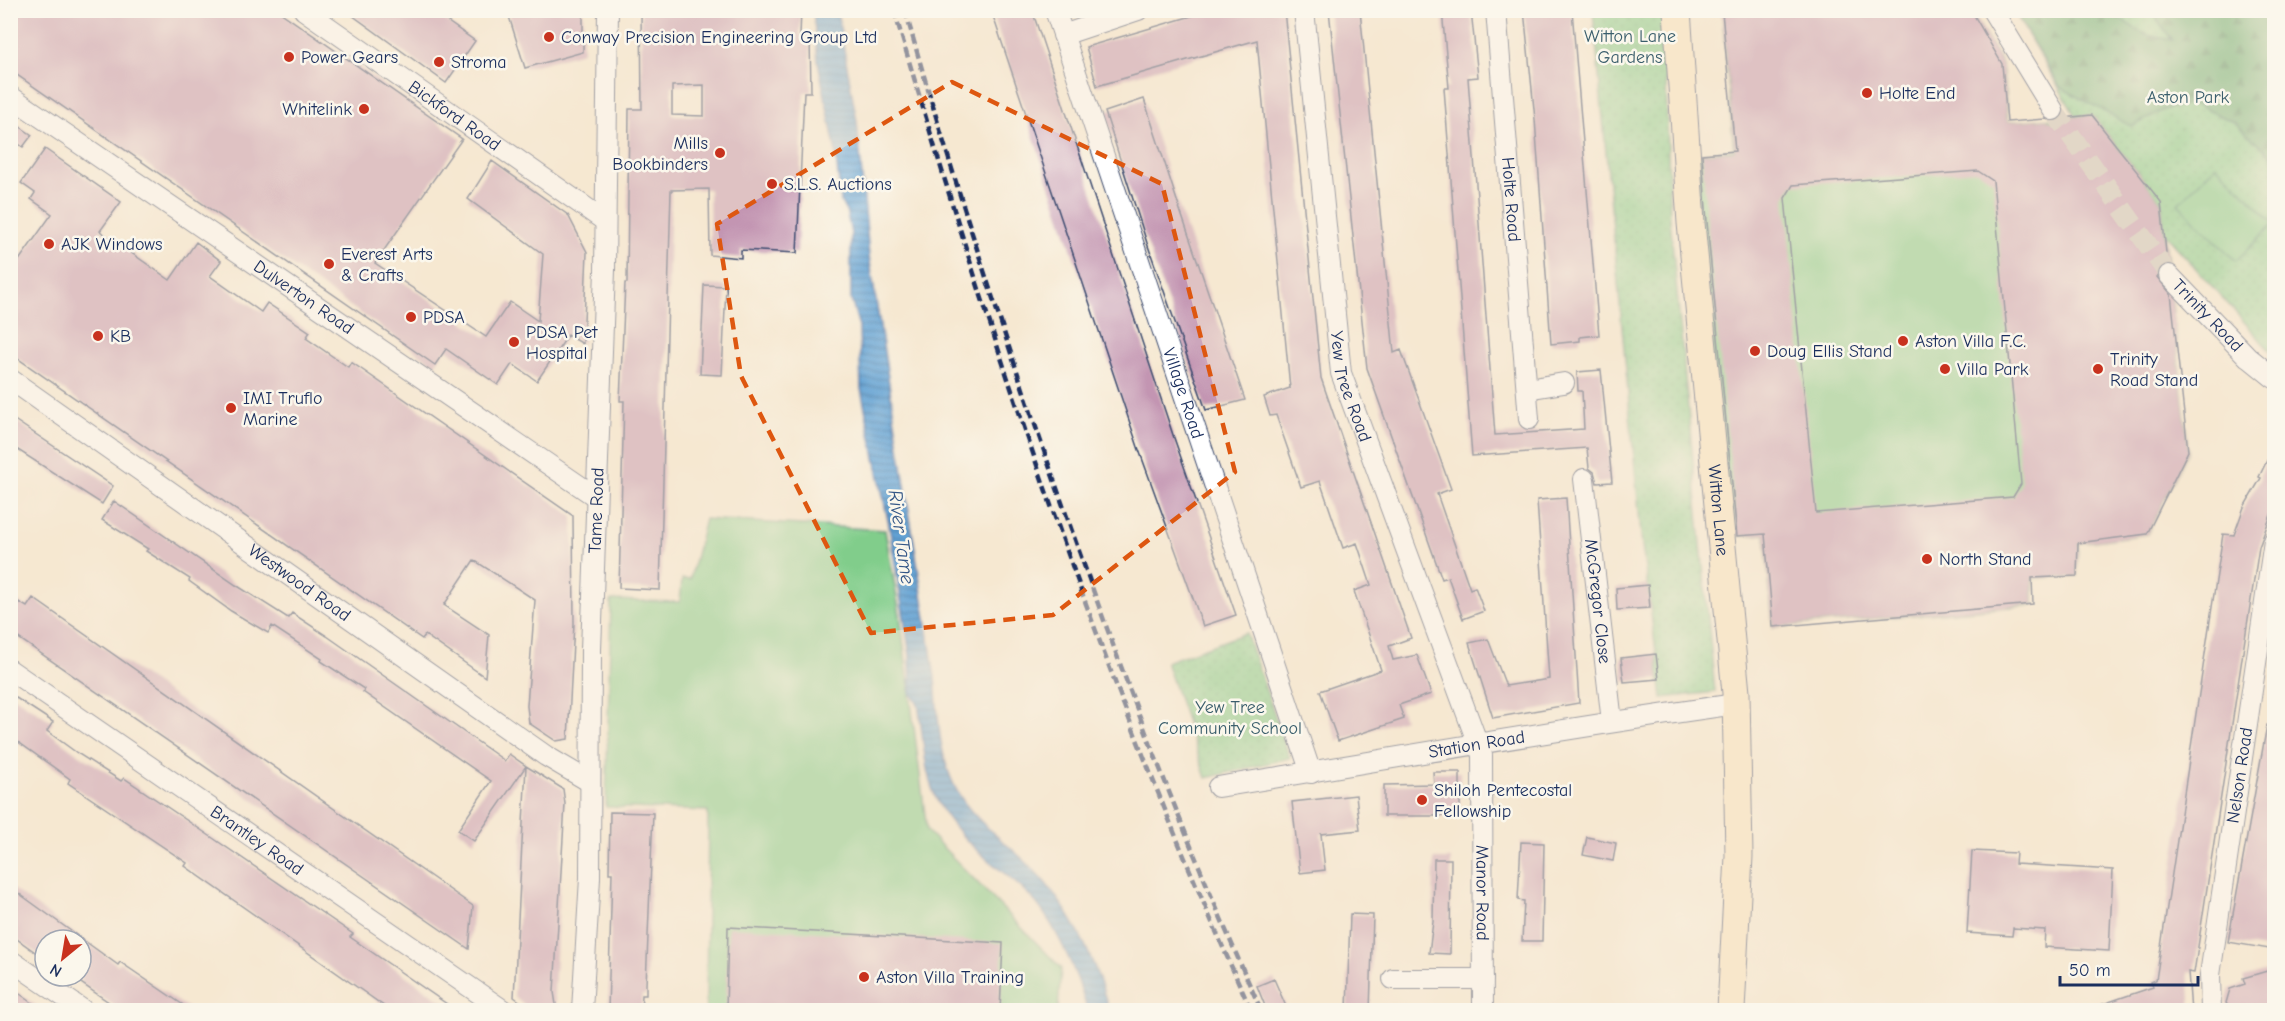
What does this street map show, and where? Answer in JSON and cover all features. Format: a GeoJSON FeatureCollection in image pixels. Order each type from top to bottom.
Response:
{"type":"FeatureCollection","features":[{"type":"Feature","properties":{"kind":"main road","name":"Witton Lane"},"geometry":{"type":"LineString","coordinates":[[1677,10],[1691,223],[1736,704],[1739,856],[1731,1011]]}},
{"type":"Feature","properties":{"kind":"street","name":"Bickford Road"},"geometry":{"type":"LineString","coordinates":[[304,10],[605,221]]}},
{"type":"Feature","properties":{"kind":"street","name":"Tame Road"},"geometry":{"type":"LineString","coordinates":[[582,1011],[590,878],[590,782],[605,221],[608,10]]}},
{"type":"Feature","properties":{"kind":"street","name":"Village Road"},"geometry":{"type":"LineString","coordinates":[[1055,10],[1311,773]]}},
{"type":"Feature","properties":{"kind":"street"},"geometry":{"type":"LineString","coordinates":[[1063,35],[1138,10]]}},
{"type":"Feature","properties":{"kind":"street","name":"Yew Tree Road"},"geometry":{"type":"LineString","coordinates":[[1304,10],[1341,373],[1479,742]]}},
{"type":"Feature","properties":{"kind":"street","name":"Holte Road"},"geometry":{"type":"LineString","coordinates":[[1496,10],[1529,418]]}},
{"type":"Feature","properties":{"kind":"street"},"geometry":{"type":"LineString","coordinates":[[1992,10],[2053,110]]}},
{"type":"Feature","properties":{"kind":"street","name":"Dulverton Road"},"geometry":{"type":"LineString","coordinates":[[10,96],[596,497]]}},
{"type":"Feature","properties":{"kind":"street","name":"Trinity Road"},"geometry":{"type":"LineString","coordinates":[[2169,275],[2248,357],[2274,378]]}},
{"type":"Feature","properties":{"kind":"street","name":"Westwood Road"},"geometry":{"type":"LineString","coordinates":[[10,379],[518,736],[590,782]]}},
{"type":"Feature","properties":{"kind":"street"},"geometry":{"type":"LineString","coordinates":[[1527,389],[1564,383]]}},
{"type":"Feature","properties":{"kind":"street","name":"McGregor Close"},"geometry":{"type":"LineString","coordinates":[[1584,479],[1612,722]]}},
{"type":"Feature","properties":{"kind":"street","name":"Nelson Road"},"geometry":{"type":"LineString","coordinates":[[2211,1011],[2210,975],[2274,541]]}},
{"type":"Feature","properties":{"kind":"street","name":"Brantley Road"},"geometry":{"type":"LineString","coordinates":[[10,670],[503,1011]]}},
{"type":"Feature","properties":{"kind":"street","name":"Station Road"},"geometry":{"type":"LineString","coordinates":[[1218,788],[1479,742],[1736,704]]}},
{"type":"Feature","properties":{"kind":"street","name":"Manor Road"},"geometry":{"type":"LineString","coordinates":[[1479,742],[1482,755],[1483,1011]]}},
{"type":"Feature","properties":{"kind":"street"},"geometry":{"type":"LineString","coordinates":[[10,960],[83,1011]]}},
{"type":"Feature","properties":{"kind":"street"},"geometry":{"type":"LineString","coordinates":[[1393,979],[1483,979]]}},
{"type":"Feature","properties":{"kind":"highlighted area"},"geometry":{"type":"Polygon","coordinates":[[[952,82],[1162,184],[1235,472],[1053,615],[871,633],[741,376],[717,224],[952,82]]]}},
{"type":"Feature","properties":{"kind":"green space","name":"Witton Lane Gardens"},"geometry":{"type":"Polygon","coordinates":[[[1593,11],[1664,11],[1670,219],[1715,692],[1662,698],[1642,545],[1593,11]]]}},
{"type":"Feature","properties":{"kind":"green space","name":"Villa Park"},"geometry":{"type":"Polygon","coordinates":[[[1971,11],[2002,64],[2008,122],[2092,115],[2161,202],[2188,451],[2147,534],[2078,543],[2077,576],[2033,578],[2033,605],[1773,627],[1765,534],[1727,537],[1692,155],[1734,150],[1722,12],[1971,11]]]}},
{"type":"Feature","properties":{"kind":"green space","name":"Aston Park"},"geometry":{"type":"Polygon","coordinates":[[[2014,11],[2274,11],[2274,355],[2164,233],[2076,117],[2014,11]]]}},
{"type":"Feature","properties":{"kind":"green space"},"geometry":{"type":"Polygon","coordinates":[[[2014,11],[2107,11],[2146,35],[2172,40],[2151,11],[2274,11],[2274,161],[2272,156],[2234,122],[2192,103],[2163,110],[2132,127],[2060,87],[2014,11]]]}},
{"type":"Feature","properties":{"kind":"green space"},"geometry":{"type":"Polygon","coordinates":[[[2216,165],[2274,223],[2236,261],[2178,204],[2216,165]]]}},
{"type":"Feature","properties":{"kind":"green space"},"geometry":{"type":"Polygon","coordinates":[[[705,519],[885,530],[900,615],[927,831],[1061,968],[1058,1010],[706,1010],[708,811],[606,807],[611,600],[680,602],[682,579],[690,579],[705,519]]]}},
{"type":"Feature","properties":{"kind":"green space","name":"Yew Tree Community School"},"geometry":{"type":"Polygon","coordinates":[[[1246,633],[1290,758],[1206,778],[1166,662],[1246,633]]]}},
{"type":"Feature","properties":{"kind":"water","name":"River Tame"},"geometry":{"type":"Polygon","coordinates":[[[813,11],[837,11],[857,121],[869,256],[935,677],[942,748],[950,776],[971,810],[1043,880],[1068,914],[1088,951],[1109,1010],[1087,1010],[1064,948],[1046,917],[1027,893],[958,831],[940,806],[930,782],[918,704],[911,694],[910,655],[889,525],[861,389],[859,326],[851,299],[851,233],[847,213],[841,202],[835,147],[818,62],[813,11]]]}},
{"type":"Feature","properties":{"kind":"building"},"geometry":{"type":"Polygon","coordinates":[[[10,10],[277,10],[462,139],[375,263],[486,337],[510,302],[538,321],[543,254],[468,199],[492,161],[568,215],[587,252],[583,344],[568,335],[537,381],[512,364],[498,385],[446,349],[435,365],[10,70],[10,10]]]}},
{"type":"Feature","properties":{"kind":"building","name":"Stroma"},"geometry":{"type":"Polygon","coordinates":[[[345,10],[431,10],[475,41],[446,83],[345,10]]]}},
{"type":"Feature","properties":{"kind":"building","name":"Conway Precision Engineering Group Ltd"},"geometry":{"type":"Polygon","coordinates":[[[507,10],[583,10],[583,52],[525,68],[507,10]]]}},
{"type":"Feature","properties":{"kind":"building"},"geometry":{"type":"Polygon","coordinates":[[[641,10],[801,10],[800,36],[810,36],[811,92],[804,92],[797,253],[741,250],[741,258],[710,255],[709,189],[671,190],[660,590],[619,588],[624,401],[620,401],[625,283],[627,283],[629,109],[642,109],[641,10]],[[704,85],[672,86],[672,115],[704,116],[704,85]]]}},
{"type":"Feature","properties":{"kind":"building"},"geometry":{"type":"Polygon","coordinates":[[[991,10],[1032,10],[1173,435],[1236,615],[1203,626],[1138,447],[991,10]]]}},
{"type":"Feature","properties":{"kind":"building"},"geometry":{"type":"Polygon","coordinates":[[[1212,10],[1284,10],[1321,378],[1411,638],[1389,646],[1393,660],[1417,655],[1431,694],[1399,705],[1404,719],[1338,741],[1320,691],[1381,670],[1354,591],[1371,585],[1357,543],[1343,548],[1320,481],[1301,487],[1276,415],[1270,416],[1264,397],[1290,388],[1257,40],[1097,86],[1086,47],[1212,10]]]}},
{"type":"Feature","properties":{"kind":"building"},"geometry":{"type":"Polygon","coordinates":[[[1329,10],[1360,10],[1394,353],[1401,350],[1451,489],[1437,494],[1470,589],[1475,587],[1484,611],[1463,619],[1448,577],[1442,579],[1367,368],[1329,10]]]}},
{"type":"Feature","properties":{"kind":"building"},"geometry":{"type":"Polygon","coordinates":[[[1442,10],[1471,10],[1478,77],[1468,78],[1495,435],[1584,429],[1582,391],[1578,391],[1577,372],[1601,370],[1612,482],[1597,483],[1594,472],[1589,468],[1587,448],[1472,456],[1444,88],[1449,88],[1442,10]]]}},
{"type":"Feature","properties":{"kind":"building"},"geometry":{"type":"Polygon","coordinates":[[[1524,10],[1572,10],[1599,335],[1580,337],[1580,341],[1551,344],[1535,119],[1524,10]]]}},
{"type":"Feature","properties":{"kind":"building","name":"Villa Park"},"geometry":{"type":"Polygon","coordinates":[[[1971,10],[2002,64],[2007,122],[2046,119],[2054,122],[2062,118],[2092,115],[2161,202],[2167,263],[2160,267],[2157,277],[2171,294],[2188,451],[2147,534],[2078,543],[2077,576],[2032,578],[2033,604],[1773,627],[1765,534],[1737,536],[1707,222],[1702,154],[1735,151],[1722,12],[1971,10]],[[1978,171],[1793,185],[1785,198],[1816,513],[2013,497],[2021,484],[1993,181],[1978,171]]]}},
{"type":"Feature","properties":{"kind":"building"},"geometry":{"type":"Polygon","coordinates":[[[1144,99],[1245,400],[1206,410],[1147,243],[1105,112],[1144,99]]]}},
{"type":"Feature","properties":{"kind":"building"},"geometry":{"type":"Polygon","coordinates":[[[10,120],[32,135],[23,147],[10,138],[10,120]]]}},
{"type":"Feature","properties":{"kind":"building"},"geometry":{"type":"Polygon","coordinates":[[[45,149],[121,202],[100,231],[170,280],[196,242],[221,261],[210,276],[261,312],[267,303],[310,332],[306,338],[348,367],[351,362],[573,516],[574,623],[568,739],[556,741],[529,723],[527,706],[535,600],[474,560],[444,605],[489,635],[485,677],[425,635],[422,639],[10,353],[10,273],[52,214],[31,199],[35,193],[21,183],[45,149]]]}},
{"type":"Feature","properties":{"kind":"building"},"geometry":{"type":"Polygon","coordinates":[[[704,285],[726,286],[722,375],[700,374],[704,285]]]}},
{"type":"Feature","properties":{"kind":"building"},"geometry":{"type":"Polygon","coordinates":[[[10,417],[113,486],[102,504],[15,448],[10,455],[10,417]]]}},
{"type":"Feature","properties":{"kind":"building"},"geometry":{"type":"Polygon","coordinates":[[[2274,446],[2274,507],[2259,547],[2194,973],[2188,972],[2191,1011],[2091,1011],[2091,1008],[2153,987],[2151,982],[2156,980],[2223,534],[2234,535],[2244,507],[2261,478],[2259,477],[2274,446]]]}},
{"type":"Feature","properties":{"kind":"building"},"geometry":{"type":"Polygon","coordinates":[[[1566,498],[1579,703],[1493,718],[1469,643],[1488,639],[1506,686],[1549,679],[1537,500],[1566,498]]]}},
{"type":"Feature","properties":{"kind":"building"},"geometry":{"type":"Polygon","coordinates":[[[114,501],[288,618],[292,613],[327,636],[505,761],[509,754],[526,766],[474,841],[458,830],[491,781],[363,692],[364,689],[321,661],[322,659],[272,626],[268,633],[231,611],[189,581],[190,579],[146,551],[148,549],[102,520],[114,501]]]}},
{"type":"Feature","properties":{"kind":"building"},"geometry":{"type":"Polygon","coordinates":[[[1648,585],[1650,608],[1617,610],[1616,588],[1648,585]]]}},
{"type":"Feature","properties":{"kind":"building"},"geometry":{"type":"Polygon","coordinates":[[[10,597],[27,607],[33,598],[473,906],[469,949],[10,632],[10,597]]]}},
{"type":"Feature","properties":{"kind":"building"},"geometry":{"type":"Polygon","coordinates":[[[1656,654],[1659,679],[1624,682],[1621,658],[1656,654]]]}},
{"type":"Feature","properties":{"kind":"building"},"geometry":{"type":"Polygon","coordinates":[[[10,694],[53,722],[47,731],[77,753],[121,781],[124,778],[207,834],[353,934],[350,937],[457,1011],[391,1011],[185,866],[187,863],[68,783],[70,779],[10,736],[10,694]]]}},
{"type":"Feature","properties":{"kind":"building"},"geometry":{"type":"Polygon","coordinates":[[[2267,725],[2274,726],[2274,916],[2269,949],[2228,942],[2267,725]]]}},
{"type":"Feature","properties":{"kind":"building"},"geometry":{"type":"Polygon","coordinates":[[[526,766],[563,789],[565,804],[554,992],[557,1011],[533,1011],[514,997],[526,766]]]}},
{"type":"Feature","properties":{"kind":"building","name":"Shiloh Pentecostal Fellowship"},"geometry":{"type":"Polygon","coordinates":[[[1433,772],[1460,772],[1460,816],[1384,816],[1384,785],[1434,784],[1433,772]]]}},
{"type":"Feature","properties":{"kind":"building"},"geometry":{"type":"Polygon","coordinates":[[[1356,795],[1360,830],[1321,834],[1325,870],[1300,873],[1292,802],[1356,795]]]}},
{"type":"Feature","properties":{"kind":"building"},"geometry":{"type":"Polygon","coordinates":[[[610,812],[653,813],[646,995],[642,995],[641,1011],[608,1011],[612,873],[609,873],[610,812]]]}},
{"type":"Feature","properties":{"kind":"building"},"geometry":{"type":"Polygon","coordinates":[[[1587,837],[1616,843],[1613,861],[1583,855],[1587,837]]]}},
{"type":"Feature","properties":{"kind":"building"},"geometry":{"type":"Polygon","coordinates":[[[1521,842],[1544,843],[1542,941],[1522,941],[1524,901],[1518,900],[1521,842]]]}},
{"type":"Feature","properties":{"kind":"building"},"geometry":{"type":"Polygon","coordinates":[[[1972,851],[2016,853],[2015,864],[2113,870],[2109,951],[2044,947],[2045,930],[2013,928],[2012,936],[1967,933],[1972,851]]]}},
{"type":"Feature","properties":{"kind":"building"},"geometry":{"type":"Polygon","coordinates":[[[1434,859],[1451,859],[1450,954],[1429,953],[1433,922],[1434,859]]]}},
{"type":"Feature","properties":{"kind":"building"},"geometry":{"type":"Polygon","coordinates":[[[10,887],[67,928],[33,928],[33,950],[10,934],[10,887]]]}},
{"type":"Feature","properties":{"kind":"building"},"geometry":{"type":"Polygon","coordinates":[[[1350,914],[1373,915],[1370,1011],[1347,1011],[1350,914]]]}},
{"type":"Feature","properties":{"kind":"building","name":"Aston Villa Training"},"geometry":{"type":"Polygon","coordinates":[[[728,927],[1003,943],[1000,1011],[726,1011],[728,927]]]}},
{"type":"Feature","properties":{"kind":"building"},"geometry":{"type":"Polygon","coordinates":[[[93,947],[118,965],[120,962],[192,1011],[122,1011],[88,988],[93,988],[93,947]]]}},
{"type":"Feature","properties":{"kind":"building"},"geometry":{"type":"Polygon","coordinates":[[[2274,969],[2274,1002],[2248,1011],[2231,1011],[2226,1003],[2230,989],[2245,984],[2243,978],[2274,969]]]}},
{"type":"Feature","properties":{"kind":"building"},"geometry":{"type":"Polygon","coordinates":[[[1274,979],[1288,1011],[1267,1011],[1257,986],[1274,979]]]}},
{"type":"Feature","properties":{"kind":"building"},"geometry":{"type":"Polygon","coordinates":[[[10,987],[44,1011],[10,1011],[10,987]]]}},
{"type":"Feature","properties":{"kind":"tunnel"},"geometry":{"type":"LineString","coordinates":[[2053,110],[2169,275]]}},
{"type":"Feature","properties":{"kind":"railway"},"geometry":{"type":"LineString","coordinates":[[894,10],[971,263],[1055,517],[1148,767],[1198,890],[1251,1010]]}},
{"type":"Feature","properties":{"kind":"railway"},"geometry":{"type":"LineString","coordinates":[[905,10],[985,274],[1073,534],[1162,774],[1261,1010]]}},
{"type":"Feature","properties":{"kind":"place","name":"Conway Precision Engineering Group Ltd"},"geometry":{"type":"Point","coordinates":[549,37]}},
{"type":"Feature","properties":{"kind":"place","name":"Power Gears"},"geometry":{"type":"Point","coordinates":[289,57]}},
{"type":"Feature","properties":{"kind":"place","name":"Stroma"},"geometry":{"type":"Point","coordinates":[439,62]}},
{"type":"Feature","properties":{"kind":"place","name":"Holte End"},"geometry":{"type":"Point","coordinates":[1867,93]}},
{"type":"Feature","properties":{"kind":"place","name":"Whitelink"},"geometry":{"type":"Point","coordinates":[364,109]}},
{"type":"Feature","properties":{"kind":"place","name":"Mills Bookbinders"},"geometry":{"type":"Point","coordinates":[720,153]}},
{"type":"Feature","properties":{"kind":"place","name":"S.L.S. Auctions"},"geometry":{"type":"Point","coordinates":[772,184]}},
{"type":"Feature","properties":{"kind":"place","name":"AJK Windows"},"geometry":{"type":"Point","coordinates":[49,244]}},
{"type":"Feature","properties":{"kind":"place","name":"Everest Arts & Crafts"},"geometry":{"type":"Point","coordinates":[329,264]}},
{"type":"Feature","properties":{"kind":"place","name":"PDSA"},"geometry":{"type":"Point","coordinates":[411,317]}},
{"type":"Feature","properties":{"kind":"place","name":"KB"},"geometry":{"type":"Point","coordinates":[98,336]}},
{"type":"Feature","properties":{"kind":"place","name":"Aston Villa F.C."},"geometry":{"type":"Point","coordinates":[1903,341]}},
{"type":"Feature","properties":{"kind":"place","name":"PDSA Pet Hospital"},"geometry":{"type":"Point","coordinates":[514,342]}},
{"type":"Feature","properties":{"kind":"place","name":"Doug Ellis Stand"},"geometry":{"type":"Point","coordinates":[1755,351]}},
{"type":"Feature","properties":{"kind":"place","name":"Villa Park"},"geometry":{"type":"Point","coordinates":[1945,369]}},
{"type":"Feature","properties":{"kind":"place","name":"Trinity Road Stand"},"geometry":{"type":"Point","coordinates":[2098,369]}},
{"type":"Feature","properties":{"kind":"place","name":"IMI Truflo Marine"},"geometry":{"type":"Point","coordinates":[231,408]}},
{"type":"Feature","properties":{"kind":"place","name":"North Stand"},"geometry":{"type":"Point","coordinates":[1927,559]}},
{"type":"Feature","properties":{"kind":"place","name":"Shiloh Pentecostal Fellowship"},"geometry":{"type":"Point","coordinates":[1422,800]}},
{"type":"Feature","properties":{"kind":"place","name":"Aston Villa Training"},"geometry":{"type":"Point","coordinates":[864,977]}}]}
